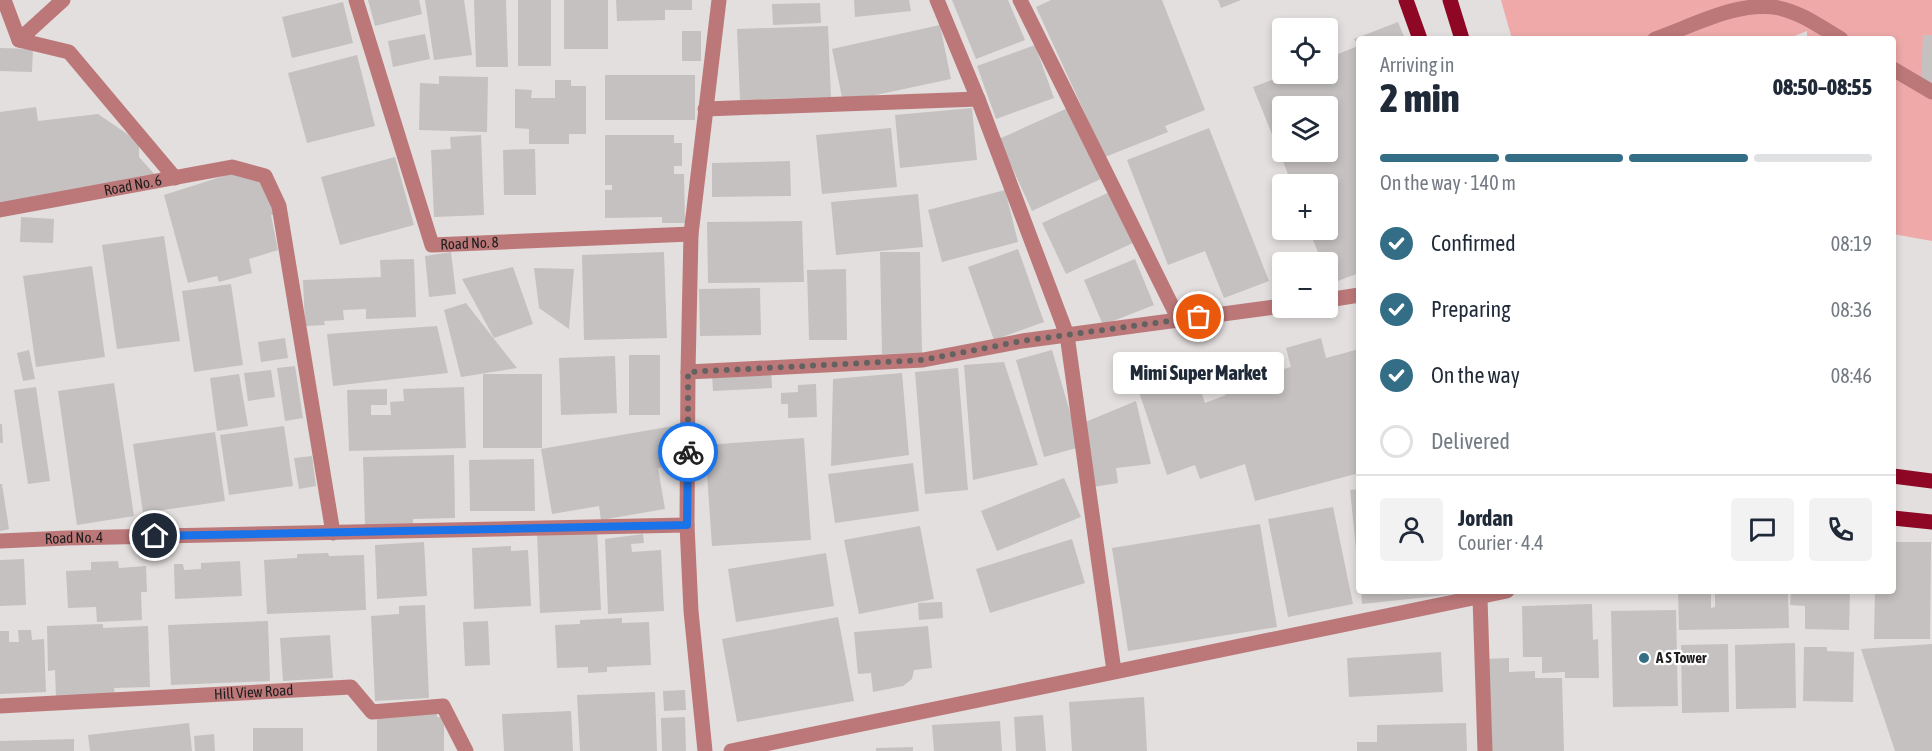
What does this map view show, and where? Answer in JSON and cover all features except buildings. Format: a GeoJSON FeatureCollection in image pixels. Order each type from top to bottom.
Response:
{"type":"FeatureCollection","features":[{"type":"Feature","properties":{"kind":"main road"},"geometry":{"type":"LineString","coordinates":[[1406,0],[1419,36]]}},
{"type":"Feature","properties":{"kind":"main road"},"geometry":{"type":"LineString","coordinates":[[1449,0],[1461,36]]}},
{"type":"Feature","properties":{"kind":"main road"},"geometry":{"type":"LineString","coordinates":[[1896,476],[1932,481]]}},
{"type":"Feature","properties":{"kind":"main road"},"geometry":{"type":"LineString","coordinates":[[1896,518],[1932,522]]}},
{"type":"Feature","properties":{"kind":"street"},"geometry":{"type":"LineString","coordinates":[[4,0],[19,40]]}},
{"type":"Feature","properties":{"kind":"street"},"geometry":{"type":"LineString","coordinates":[[19,40],[63,0]]}},
{"type":"Feature","properties":{"kind":"street","name":"Road No. 8"},"geometry":{"type":"LineString","coordinates":[[356,0],[432,245],[691,234]]}},
{"type":"Feature","properties":{"kind":"street"},"geometry":{"type":"LineString","coordinates":[[705,751],[692,611],[687,525],[688,372],[691,234],[719,0]]}},
{"type":"Feature","properties":{"kind":"street"},"geometry":{"type":"LineString","coordinates":[[937,0],[978,99],[1067,335],[1114,671]]}},
{"type":"Feature","properties":{"kind":"street"},"geometry":{"type":"LineString","coordinates":[[1020,0],[1179,320]]}},
{"type":"Feature","properties":{"kind":"street"},"geometry":{"type":"LineString","coordinates":[[1664,36],[1750,6],[1789,12],[1806,18],[1836,36]]}},
{"type":"Feature","properties":{"kind":"street"},"geometry":{"type":"LineString","coordinates":[[19,40],[69,52],[175,178]]}},
{"type":"Feature","properties":{"kind":"street"},"geometry":{"type":"LineString","coordinates":[[1896,71],[1932,92]]}},
{"type":"Feature","properties":{"kind":"street"},"geometry":{"type":"LineString","coordinates":[[705,109],[978,99]]}},
{"type":"Feature","properties":{"kind":"street","name":"Road No. 6"},"geometry":{"type":"LineString","coordinates":[[0,210],[232,167],[265,176],[279,206],[333,533]]}},
{"type":"Feature","properties":{"kind":"street"},"geometry":{"type":"LineString","coordinates":[[1338,298],[1356,295]]}},
{"type":"Feature","properties":{"kind":"street"},"geometry":{"type":"LineString","coordinates":[[688,372],[923,360],[1067,335],[1272,307]]}},
{"type":"Feature","properties":{"kind":"street","name":"Road No. 4"},"geometry":{"type":"LineString","coordinates":[[0,541],[687,525]]}},
{"type":"Feature","properties":{"kind":"street"},"geometry":{"type":"LineString","coordinates":[[731,751],[1406,610],[1496,594]]}},
{"type":"Feature","properties":{"kind":"street"},"geometry":{"type":"LineString","coordinates":[[1480,598],[1485,751]]}},
{"type":"Feature","properties":{"kind":"street","name":"Hill View Road"},"geometry":{"type":"LineString","coordinates":[[0,706],[351,687],[372,712],[443,706],[466,751]]}},
{"type":"Feature","properties":{"kind":"shaded area"},"geometry":{"type":"Polygon","coordinates":[[[1501,0],[1932,0],[1932,241],[1896,235],[1896,36],[1807,36],[1807,31],[1794,36],[1511,36],[1501,0]]]}},
{"type":"Feature","properties":{"kind":"way so far"},"geometry":{"type":"LineString","coordinates":[[688,452],[688,372],[923,360],[1022,341],[1199,317]]}},
{"type":"Feature","properties":{"kind":"place","name":"Mimi Super Market"},"geometry":{"type":"Point","coordinates":[1199,317]}},
{"type":"Feature","properties":{"kind":"place","name":"A S Tower"},"geometry":{"type":"Point","coordinates":[1644,658]}},
{"type":"Feature","properties":{"kind":"route"},"geometry":{"type":"LineString","coordinates":[[155,536],[687,525],[688,452]]}}]}
